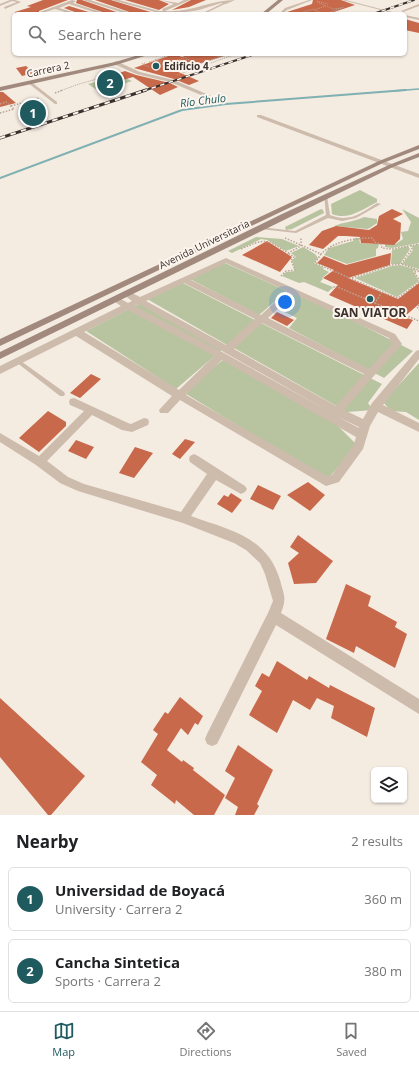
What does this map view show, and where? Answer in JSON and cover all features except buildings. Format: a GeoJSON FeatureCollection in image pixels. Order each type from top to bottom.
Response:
{"type":"FeatureCollection","features":[{"type":"Feature","properties":{"kind":"main road"},"geometry":{"type":"LineString","coordinates":[[266,12],[281,0]]}},
{"type":"Feature","properties":{"kind":"main road","name":"Carrera 2"},"geometry":{"type":"LineString","coordinates":[[0,90],[31,80],[116,64],[141,56]]}},
{"type":"Feature","properties":{"kind":"main road","name":"Avenida Universitaria"},"geometry":{"type":"LineString","coordinates":[[0,343],[381,162],[419,147]]}},
{"type":"Feature","properties":{"kind":"main road","name":"Avenida Universitaria"},"geometry":{"type":"LineString","coordinates":[[0,356],[325,196],[419,155]]}},
{"type":"Feature","properties":{"kind":"street"},"geometry":{"type":"LineString","coordinates":[[46,12],[78,0]]}},
{"type":"Feature","properties":{"kind":"street"},"geometry":{"type":"LineString","coordinates":[[85,0],[125,12]]}},
{"type":"Feature","properties":{"kind":"street"},"geometry":{"type":"LineString","coordinates":[[114,0],[154,12]]}},
{"type":"Feature","properties":{"kind":"street"},"geometry":{"type":"LineString","coordinates":[[162,0],[179,4]]}},
{"type":"Feature","properties":{"kind":"street"},"geometry":{"type":"LineString","coordinates":[[159,12],[188,0]]}},
{"type":"Feature","properties":{"kind":"street"},"geometry":{"type":"LineString","coordinates":[[174,12],[190,11],[233,0]]}},
{"type":"Feature","properties":{"kind":"street"},"geometry":{"type":"LineString","coordinates":[[69,3],[98,12]]}},
{"type":"Feature","properties":{"kind":"street"},"geometry":{"type":"LineString","coordinates":[[56,8],[70,12]]}},
{"type":"Feature","properties":{"kind":"street"},"geometry":{"type":"LineString","coordinates":[[116,64],[138,73],[172,82],[215,99]]}},
{"type":"Feature","properties":{"kind":"street"},"geometry":{"type":"LineString","coordinates":[[259,116],[419,176]]}},
{"type":"Feature","properties":{"kind":"street"},"geometry":{"type":"LineString","coordinates":[[0,370],[128,306],[226,260],[392,336],[397,344],[334,415]]}},
{"type":"Feature","properties":{"kind":"street"},"geometry":{"type":"LineString","coordinates":[[184,280],[370,373]]}},
{"type":"Feature","properties":{"kind":"street"},"geometry":{"type":"LineString","coordinates":[[164,410],[224,352],[292,291]]}},
{"type":"Feature","properties":{"kind":"street"},"geometry":{"type":"LineString","coordinates":[[127,294],[334,415],[362,435]]}},
{"type":"Feature","properties":{"kind":"street"},"geometry":{"type":"LineString","coordinates":[[116,300],[224,352]]}},
{"type":"Feature","properties":{"kind":"street"},"geometry":{"type":"LineString","coordinates":[[77,332],[179,396],[326,481],[335,479],[359,446],[365,425],[376,406],[419,353]]}},
{"type":"Feature","properties":{"kind":"street"},"geometry":{"type":"LineString","coordinates":[[74,402],[126,427],[132,428],[144,422]]}},
{"type":"Feature","properties":{"kind":"street"},"geometry":{"type":"LineString","coordinates":[[376,406],[419,428]]}},
{"type":"Feature","properties":{"kind":"street"},"geometry":{"type":"LineString","coordinates":[[40,462],[91,410]]}},
{"type":"Feature","properties":{"kind":"street"},"geometry":{"type":"LineString","coordinates":[[334,415],[365,425]]}},
{"type":"Feature","properties":{"kind":"street"},"geometry":{"type":"LineString","coordinates":[[0,437],[40,462],[64,480],[82,488],[183,518],[238,539],[250,546],[264,559],[271,572],[279,601],[274,616],[212,739]]}},
{"type":"Feature","properties":{"kind":"street"},"geometry":{"type":"LineString","coordinates":[[194,459],[241,489]]}},
{"type":"Feature","properties":{"kind":"street"},"geometry":{"type":"LineString","coordinates":[[183,518],[214,473]]}},
{"type":"Feature","properties":{"kind":"street"},"geometry":{"type":"LineString","coordinates":[[274,616],[419,707]]}},
{"type":"Feature","properties":{"kind":"lane"},"geometry":{"type":"LineString","coordinates":[[0,5],[12,0],[20,2],[5,8]]}},
{"type":"Feature","properties":{"kind":"lane"},"geometry":{"type":"LineString","coordinates":[[282,12],[286,9],[310,0]]}},
{"type":"Feature","properties":{"kind":"lane"},"geometry":{"type":"LineString","coordinates":[[343,0],[395,12]]}},
{"type":"Feature","properties":{"kind":"lane"},"geometry":{"type":"LineString","coordinates":[[206,12],[223,2]]}},
{"type":"Feature","properties":{"kind":"lane"},"geometry":{"type":"LineString","coordinates":[[402,12],[419,5]]}},
{"type":"Feature","properties":{"kind":"lane"},"geometry":{"type":"LineString","coordinates":[[407,16],[419,19]]}},
{"type":"Feature","properties":{"kind":"lane"},"geometry":{"type":"LineString","coordinates":[[31,80],[56,103]]}},
{"type":"Feature","properties":{"kind":"lane"},"geometry":{"type":"LineString","coordinates":[[325,196],[328,216]]}},
{"type":"Feature","properties":{"kind":"lane"},"geometry":{"type":"LineString","coordinates":[[328,216],[338,221],[348,220],[379,204]]}},
{"type":"Feature","properties":{"kind":"lane"},"geometry":{"type":"LineString","coordinates":[[260,228],[296,232],[328,216]]}},
{"type":"Feature","properties":{"kind":"lane"},"geometry":{"type":"LineString","coordinates":[[18,361],[62,394]]}},
{"type":"Feature","properties":{"kind":"path"},"geometry":{"type":"LineString","coordinates":[[318,0],[314,2],[336,8]]}},
{"type":"Feature","properties":{"kind":"path"},"geometry":{"type":"LineString","coordinates":[[327,5],[331,8],[344,8],[331,12]]}},
{"type":"Feature","properties":{"kind":"path"},"geometry":{"type":"LineString","coordinates":[[303,12],[327,5]]}},
{"type":"Feature","properties":{"kind":"path"},"geometry":{"type":"LineString","coordinates":[[314,6],[319,8]]}},
{"type":"Feature","properties":{"kind":"path"},"geometry":{"type":"LineString","coordinates":[[340,9],[345,10]]}},
{"type":"Feature","properties":{"kind":"path"},"geometry":{"type":"LineString","coordinates":[[314,10],[320,12]]}},
{"type":"Feature","properties":{"kind":"path"},"geometry":{"type":"LineString","coordinates":[[154,70],[142,64],[165,56]]}},
{"type":"Feature","properties":{"kind":"path"},"geometry":{"type":"LineString","coordinates":[[163,65],[192,56]]}},
{"type":"Feature","properties":{"kind":"path"},"geometry":{"type":"LineString","coordinates":[[193,66],[224,56]]}},
{"type":"Feature","properties":{"kind":"path"},"geometry":{"type":"LineString","coordinates":[[174,76],[230,56]]}},
{"type":"Feature","properties":{"kind":"path"},"geometry":{"type":"LineString","coordinates":[[155,59],[172,69],[160,73]]}},
{"type":"Feature","properties":{"kind":"path"},"geometry":{"type":"LineString","coordinates":[[186,59],[195,62],[191,65],[193,66]]}},
{"type":"Feature","properties":{"kind":"path"},"geometry":{"type":"LineString","coordinates":[[171,62],[176,65]]}},
{"type":"Feature","properties":{"kind":"path"},"geometry":{"type":"LineString","coordinates":[[51,94],[122,72]]}},
{"type":"Feature","properties":{"kind":"path"},"geometry":{"type":"LineString","coordinates":[[0,104],[6,102],[14,109],[0,113]]}},
{"type":"Feature","properties":{"kind":"path"},"geometry":{"type":"LineString","coordinates":[[284,237],[287,240],[321,254]]}},
{"type":"Feature","properties":{"kind":"path"},"geometry":{"type":"LineString","coordinates":[[301,246],[302,237]]}},
{"type":"Feature","properties":{"kind":"path"},"geometry":{"type":"LineString","coordinates":[[419,244],[392,249],[382,248],[382,244],[376,243],[372,238],[354,238],[328,248],[321,254],[315,263],[398,298],[419,282]]}},
{"type":"Feature","properties":{"kind":"path"},"geometry":{"type":"LineString","coordinates":[[237,251],[261,239],[267,240],[294,257],[291,260],[295,270],[286,271],[280,276]]}},
{"type":"Feature","properties":{"kind":"path"},"geometry":{"type":"LineString","coordinates":[[400,264],[412,249],[410,245]]}},
{"type":"Feature","properties":{"kind":"path"},"geometry":{"type":"LineString","coordinates":[[288,253],[301,246]]}},
{"type":"Feature","properties":{"kind":"path"},"geometry":{"type":"LineString","coordinates":[[351,278],[400,264],[419,271]]}},
{"type":"Feature","properties":{"kind":"path"},"geometry":{"type":"LineString","coordinates":[[419,271],[414,272],[419,279]]}},
{"type":"Feature","properties":{"kind":"path"},"geometry":{"type":"LineString","coordinates":[[332,289],[335,286],[419,321]]}},
{"type":"Feature","properties":{"kind":"path"},"geometry":{"type":"LineString","coordinates":[[375,303],[382,292]]}},
{"type":"Feature","properties":{"kind":"path"},"geometry":{"type":"LineString","coordinates":[[419,305],[417,307],[419,310]]}},
{"type":"Feature","properties":{"kind":"green space"},"geometry":{"type":"Polygon","coordinates":[[[119,75],[132,81],[100,92],[88,84],[119,75]]]}},
{"type":"Feature","properties":{"kind":"green space"},"geometry":{"type":"Polygon","coordinates":[[[360,190],[377,199],[377,202],[350,215],[338,216],[332,214],[331,204],[360,190]]]}},
{"type":"Feature","properties":{"kind":"green space"},"geometry":{"type":"Polygon","coordinates":[[[321,209],[324,213],[292,229],[286,230],[285,227],[321,209]]]}},
{"type":"Feature","properties":{"kind":"green space"},"geometry":{"type":"Polygon","coordinates":[[[402,209],[419,218],[419,243],[392,248],[385,247],[385,244],[396,244],[403,239],[401,232],[408,231],[411,222],[402,209]]]}},
{"type":"Feature","properties":{"kind":"green space"},"geometry":{"type":"Polygon","coordinates":[[[364,217],[377,219],[377,223],[368,229],[334,226],[356,220],[364,217]]]}},
{"type":"Feature","properties":{"kind":"green space"},"geometry":{"type":"Polygon","coordinates":[[[256,237],[282,239],[299,246],[286,251],[267,240],[261,239],[232,253],[228,251],[256,237]]]}},
{"type":"Feature","properties":{"kind":"green space"},"geometry":{"type":"Polygon","coordinates":[[[355,238],[359,238],[360,243],[379,244],[378,248],[376,249],[376,256],[347,264],[324,255],[329,248],[353,241],[355,238]]]}},
{"type":"Feature","properties":{"kind":"green space"},"geometry":{"type":"Polygon","coordinates":[[[419,244],[419,269],[402,264],[413,250],[412,246],[419,244]]]}},
{"type":"Feature","properties":{"kind":"green space"},"geometry":{"type":"Polygon","coordinates":[[[408,246],[410,249],[400,264],[391,264],[392,250],[408,246]]]}},
{"type":"Feature","properties":{"kind":"green space"},"geometry":{"type":"Polygon","coordinates":[[[303,247],[315,254],[318,258],[314,263],[329,272],[320,282],[333,287],[328,292],[304,282],[299,283],[282,276],[286,272],[295,271],[292,260],[296,257],[291,253],[303,247]]]}},
{"type":"Feature","properties":{"kind":"green space"},"geometry":{"type":"Polygon","coordinates":[[[225,263],[287,291],[259,315],[190,279],[225,263]]]}},
{"type":"Feature","properties":{"kind":"green space"},"geometry":{"type":"Polygon","coordinates":[[[400,265],[418,270],[413,271],[419,281],[397,297],[355,278],[392,266],[400,265]]]}},
{"type":"Feature","properties":{"kind":"green space"},"geometry":{"type":"Polygon","coordinates":[[[183,283],[255,320],[227,345],[147,299],[183,283]]]}},
{"type":"Feature","properties":{"kind":"green space"},"geometry":{"type":"Polygon","coordinates":[[[296,292],[413,351],[384,378],[289,328],[297,318],[278,309],[296,292]]]}},
{"type":"Feature","properties":{"kind":"green space"},"geometry":{"type":"Polygon","coordinates":[[[141,303],[225,347],[176,389],[86,331],[141,303]]]}},
{"type":"Feature","properties":{"kind":"green space"},"geometry":{"type":"Polygon","coordinates":[[[261,323],[382,384],[368,403],[373,410],[347,412],[234,348],[261,323]]]}},
{"type":"Feature","properties":{"kind":"green space"},"geometry":{"type":"Polygon","coordinates":[[[223,360],[335,423],[357,445],[327,480],[183,392],[223,360]]]}},
{"type":"Feature","properties":{"kind":"green space"},"geometry":{"type":"Polygon","coordinates":[[[419,363],[419,420],[406,412],[391,411],[383,402],[419,363]]]}},
{"type":"Feature","properties":{"kind":"waterway","name":"Río Chulo"},"geometry":{"type":"LineString","coordinates":[[406,90],[419,89]]}},
{"type":"Feature","properties":{"kind":"waterway","name":"Río Chulo"},"geometry":{"type":"LineString","coordinates":[[0,178],[182,110],[226,104],[406,90]]}},
{"type":"Feature","properties":{"kind":"waterway","name":"Río Chulo"},"geometry":{"type":"LineString","coordinates":[[393,91],[406,90]]}},
{"type":"Feature","properties":{"kind":"railway"},"geometry":{"type":"LineString","coordinates":[[379,12],[414,0]]}},
{"type":"Feature","properties":{"kind":"railway"},"geometry":{"type":"LineString","coordinates":[[143,91],[249,56]]}},
{"type":"Feature","properties":{"kind":"railway"},"geometry":{"type":"LineString","coordinates":[[0,138],[146,90]]}},
{"type":"Feature","properties":{"kind":"place","name":"Edificio 4"},"geometry":{"type":"Point","coordinates":[156,66]}},
{"type":"Feature","properties":{"kind":"place","name":"Cancha Sintetica"},"geometry":{"type":"Point","coordinates":[110,83]}},
{"type":"Feature","properties":{"kind":"place","name":"Universidad de Boyacá"},"geometry":{"type":"Point","coordinates":[33,113]}},
{"type":"Feature","properties":{"kind":"place","name":"SAN VIATOR"},"geometry":{"type":"Point","coordinates":[370,299]}}]}
